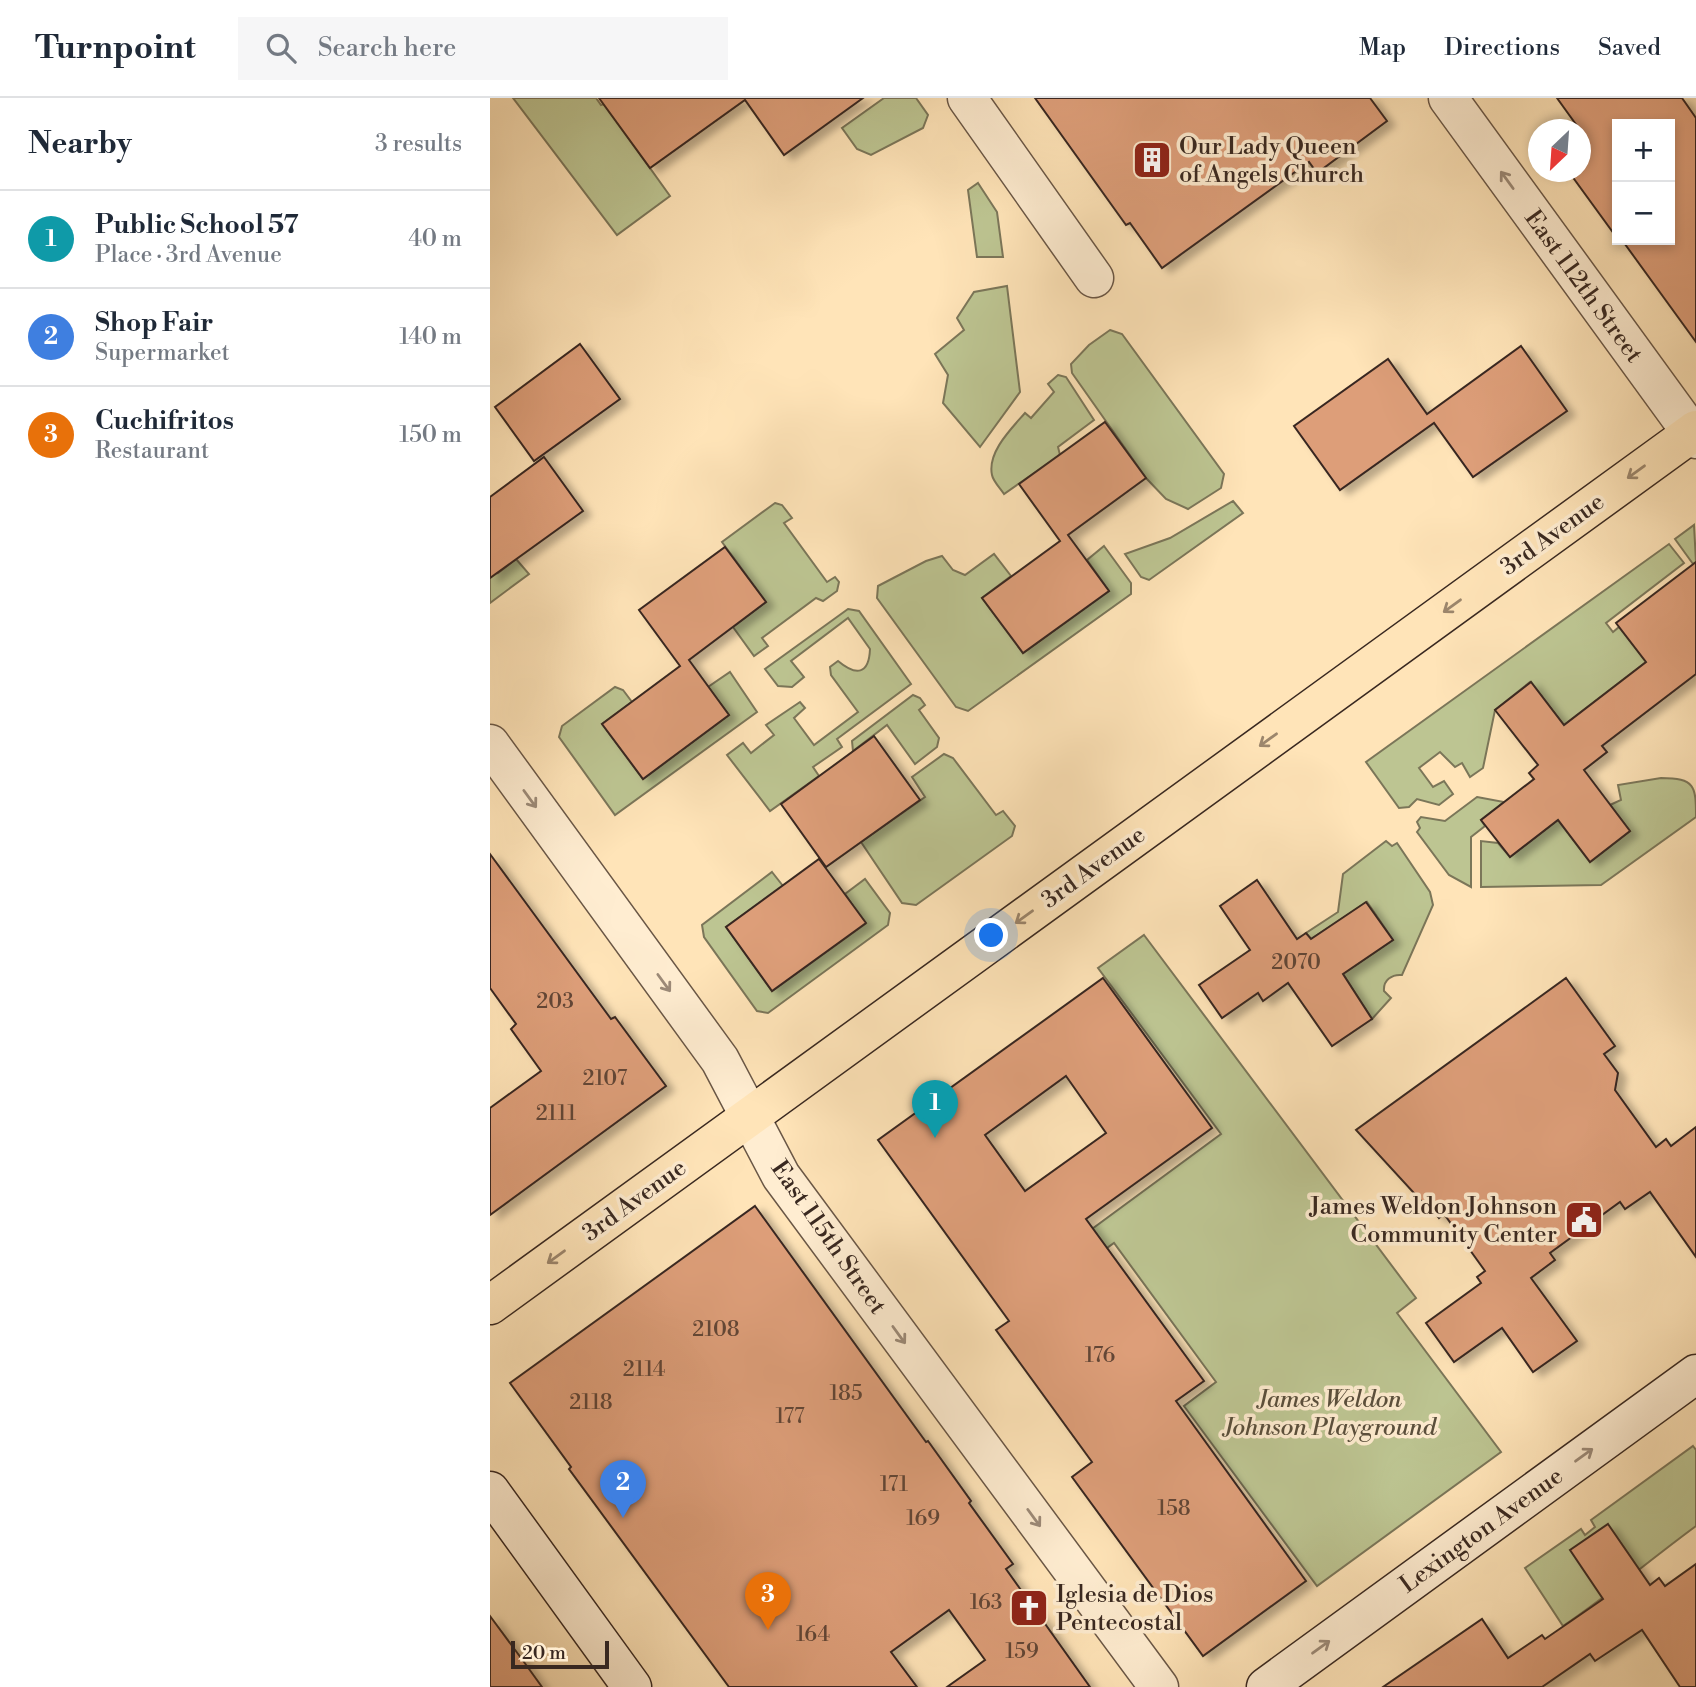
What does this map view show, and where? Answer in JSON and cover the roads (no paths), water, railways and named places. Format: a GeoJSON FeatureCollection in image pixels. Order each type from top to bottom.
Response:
{"type":"FeatureCollection","features":[{"type":"Feature","properties":{"kind":"main road","name":"3rd Avenue"},"geometry":{"type":"LineString","coordinates":[[490,1305],[1694,434]]}},
{"type":"Feature","properties":{"kind":"street"},"geometry":{"type":"LineString","coordinates":[[967,98],[1094,278]]}},
{"type":"Feature","properties":{"kind":"street","name":"East 112th Street"},"geometry":{"type":"LineString","coordinates":[[1448,98],[1694,434]]}},
{"type":"Feature","properties":{"kind":"street","name":"East 115th Street"},"geometry":{"type":"LineString","coordinates":[[490,744],[720,1060],[782,1176],[1159,1687]]}},
{"type":"Feature","properties":{"kind":"street","name":"Lexington Avenue"},"geometry":{"type":"LineString","coordinates":[[1266,1687],[1696,1374]]}},
{"type":"Feature","properties":{"kind":"street"},"geometry":{"type":"LineString","coordinates":[[490,1491],[632,1687]]}},
{"type":"Feature","properties":{"kind":"place","name":"Our Lady Queen of Angels Church"},"geometry":{"type":"Point","coordinates":[1152,160]}},
{"type":"Feature","properties":{"kind":"place","name":"Public School 57"},"geometry":{"type":"Point","coordinates":[935,1138]}},
{"type":"Feature","properties":{"kind":"place","name":"James Weldon Johnson Community Center"},"geometry":{"type":"Point","coordinates":[1584,1220]}},
{"type":"Feature","properties":{"kind":"place","name":"Shop Fair"},"geometry":{"type":"Point","coordinates":[623,1518]}},
{"type":"Feature","properties":{"kind":"place","name":"Iglesia de Dios Pentecostal"},"geometry":{"type":"Point","coordinates":[1029,1608]}},
{"type":"Feature","properties":{"kind":"place","name":"Cuchifritos"},"geometry":{"type":"Point","coordinates":[768,1630]}},
{"type":"Feature","properties":{"kind":"park label","name":"James Weldon Johnson Playground"},"geometry":{"type":"Point","coordinates":[1330,1413]}}]}
